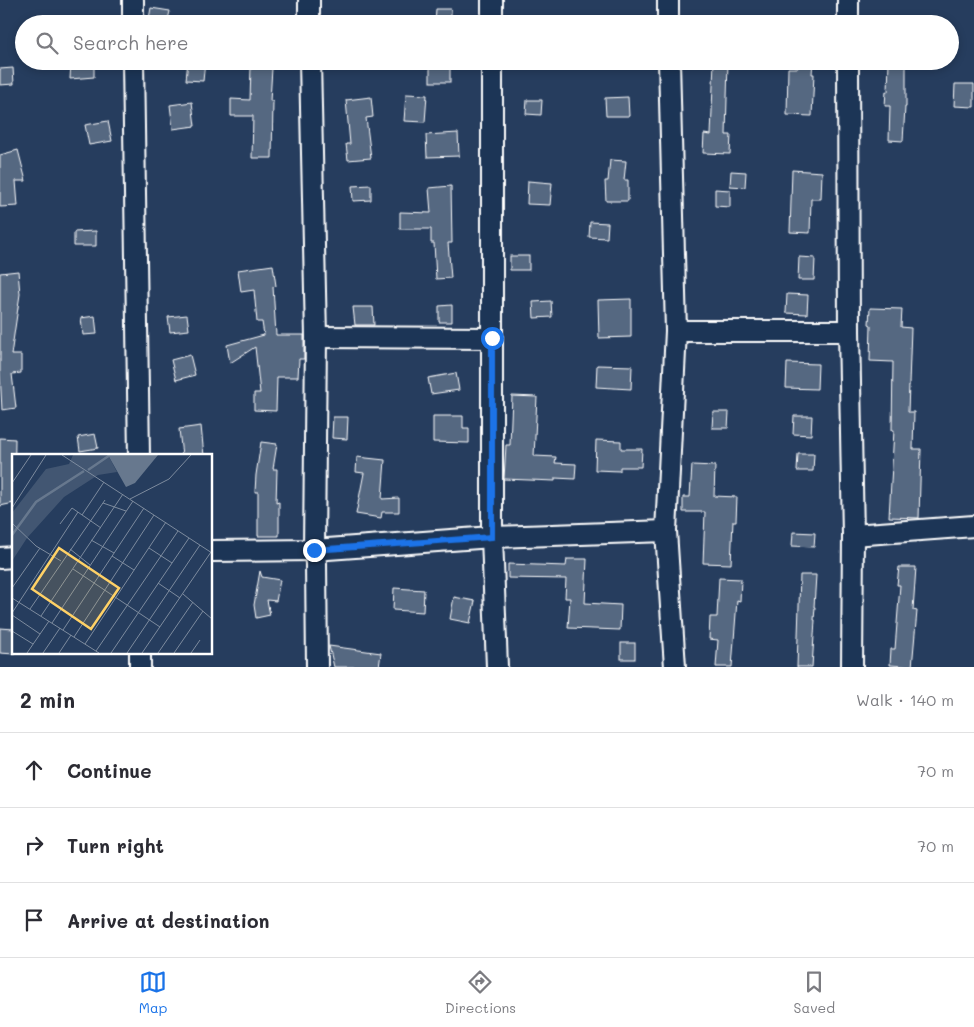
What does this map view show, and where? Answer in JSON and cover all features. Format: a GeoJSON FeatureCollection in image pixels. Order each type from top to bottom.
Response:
{"type":"FeatureCollection","features":[{"type":"Feature","properties":{"kind":"street"},"geometry":{"type":"LineString","coordinates":[[133,0],[133,15]]}},
{"type":"Feature","properties":{"kind":"street"},"geometry":{"type":"LineString","coordinates":[[309,0],[309,15]]}},
{"type":"Feature","properties":{"kind":"street"},"geometry":{"type":"LineString","coordinates":[[492,0],[492,15]]}},
{"type":"Feature","properties":{"kind":"street"},"geometry":{"type":"LineString","coordinates":[[668,0],[668,15]]}},
{"type":"Feature","properties":{"kind":"street"},"geometry":{"type":"LineString","coordinates":[[848,0],[848,15]]}},
{"type":"Feature","properties":{"kind":"street"},"geometry":{"type":"LineString","coordinates":[[133,70],[138,454]]}},
{"type":"Feature","properties":{"kind":"street"},"geometry":{"type":"LineString","coordinates":[[310,70],[316,337],[314,550],[316,563],[317,667]]}},
{"type":"Feature","properties":{"kind":"street"},"geometry":{"type":"LineString","coordinates":[[492,70],[492,537],[497,667]]}},
{"type":"Feature","properties":{"kind":"street"},"geometry":{"type":"LineString","coordinates":[[669,70],[676,331],[666,531],[675,667]]}},
{"type":"Feature","properties":{"kind":"street"},"geometry":{"type":"LineString","coordinates":[[848,70],[849,331],[853,534],[852,667]]}},
{"type":"Feature","properties":{"kind":"street"},"geometry":{"type":"LineString","coordinates":[[676,331],[849,331]]}},
{"type":"Feature","properties":{"kind":"street"},"geometry":{"type":"LineString","coordinates":[[316,337],[492,338]]}},
{"type":"Feature","properties":{"kind":"street"},"geometry":{"type":"LineString","coordinates":[[853,534],[974,526]]}},
{"type":"Feature","properties":{"kind":"street"},"geometry":{"type":"LineString","coordinates":[[212,551],[314,550],[492,537],[666,531]]}},
{"type":"Feature","properties":{"kind":"street"},"geometry":{"type":"LineString","coordinates":[[140,654],[140,667]]}},
{"type":"Feature","properties":{"kind":"building"},"geometry":{"type":"Polygon","coordinates":[[[151,8],[170,11],[169,15],[150,15],[151,8]]]}},
{"type":"Feature","properties":{"kind":"building"},"geometry":{"type":"Polygon","coordinates":[[[436,9],[451,9],[451,15],[436,15],[436,9]]]}},
{"type":"Feature","properties":{"kind":"building"},"geometry":{"type":"Polygon","coordinates":[[[13,68],[14,84],[0,85],[0,69],[13,68]]]}},
{"type":"Feature","properties":{"kind":"building"},"geometry":{"type":"Polygon","coordinates":[[[71,70],[94,70],[94,77],[70,79],[71,70]]]}},
{"type":"Feature","properties":{"kind":"building"},"geometry":{"type":"Polygon","coordinates":[[[187,70],[204,70],[203,81],[186,80],[187,70]]]}},
{"type":"Feature","properties":{"kind":"building"},"geometry":{"type":"Polygon","coordinates":[[[251,70],[272,70],[270,101],[273,101],[272,158],[252,158],[253,116],[231,116],[231,99],[250,100],[251,70]]]}},
{"type":"Feature","properties":{"kind":"building"},"geometry":{"type":"Polygon","coordinates":[[[430,70],[450,70],[450,82],[430,82],[430,70]]]}},
{"type":"Feature","properties":{"kind":"building"},"geometry":{"type":"Polygon","coordinates":[[[714,70],[728,70],[726,135],[731,135],[730,154],[703,153],[704,134],[711,135],[714,70]]]}},
{"type":"Feature","properties":{"kind":"building"},"geometry":{"type":"Polygon","coordinates":[[[788,70],[812,70],[812,74],[814,74],[812,116],[787,115],[788,70]]]}},
{"type":"Feature","properties":{"kind":"building"},"geometry":{"type":"Polygon","coordinates":[[[889,70],[906,70],[906,107],[903,141],[889,140],[890,106],[885,106],[886,91],[888,92],[889,70]]]}},
{"type":"Feature","properties":{"kind":"building"},"geometry":{"type":"Polygon","coordinates":[[[955,84],[974,84],[974,107],[954,106],[955,84]]]}},
{"type":"Feature","properties":{"kind":"building"},"geometry":{"type":"Polygon","coordinates":[[[406,94],[427,95],[425,122],[404,121],[406,94]]]}},
{"type":"Feature","properties":{"kind":"building"},"geometry":{"type":"Polygon","coordinates":[[[371,97],[373,117],[366,118],[371,158],[348,160],[346,144],[350,144],[346,100],[371,97]]]}},
{"type":"Feature","properties":{"kind":"building"},"geometry":{"type":"Polygon","coordinates":[[[628,97],[629,116],[606,116],[605,98],[628,97]]]}},
{"type":"Feature","properties":{"kind":"building"},"geometry":{"type":"Polygon","coordinates":[[[527,100],[542,100],[541,115],[526,114],[527,100]]]}},
{"type":"Feature","properties":{"kind":"building"},"geometry":{"type":"Polygon","coordinates":[[[192,102],[195,126],[173,129],[170,105],[192,102]]]}},
{"type":"Feature","properties":{"kind":"building"},"geometry":{"type":"Polygon","coordinates":[[[108,121],[112,141],[89,145],[85,125],[108,121]]]}},
{"type":"Feature","properties":{"kind":"building"},"geometry":{"type":"Polygon","coordinates":[[[458,133],[459,156],[427,157],[426,135],[458,133]]]}},
{"type":"Feature","properties":{"kind":"building"},"geometry":{"type":"Polygon","coordinates":[[[18,150],[26,181],[16,181],[18,206],[0,207],[0,155],[18,150]]]}},
{"type":"Feature","properties":{"kind":"building"},"geometry":{"type":"Polygon","coordinates":[[[610,160],[626,161],[624,180],[628,180],[628,201],[606,201],[605,181],[608,181],[610,160]]]}},
{"type":"Feature","properties":{"kind":"building"},"geometry":{"type":"Polygon","coordinates":[[[792,170],[822,172],[821,199],[811,199],[810,233],[790,232],[792,170]]]}},
{"type":"Feature","properties":{"kind":"building"},"geometry":{"type":"Polygon","coordinates":[[[731,171],[746,172],[745,187],[730,186],[731,171]]]}},
{"type":"Feature","properties":{"kind":"building"},"geometry":{"type":"Polygon","coordinates":[[[528,181],[552,183],[550,205],[527,204],[528,181]]]}},
{"type":"Feature","properties":{"kind":"building"},"geometry":{"type":"Polygon","coordinates":[[[371,185],[371,200],[353,201],[352,186],[371,185]]]}},
{"type":"Feature","properties":{"kind":"building"},"geometry":{"type":"Polygon","coordinates":[[[451,186],[452,243],[448,243],[451,278],[436,279],[434,243],[431,243],[431,229],[400,229],[400,212],[431,213],[429,188],[451,186]]]}},
{"type":"Feature","properties":{"kind":"building"},"geometry":{"type":"Polygon","coordinates":[[[715,189],[730,190],[730,207],[715,206],[715,189]]]}},
{"type":"Feature","properties":{"kind":"building"},"geometry":{"type":"Polygon","coordinates":[[[590,222],[608,223],[607,238],[589,237],[590,222]]]}},
{"type":"Feature","properties":{"kind":"building"},"geometry":{"type":"Polygon","coordinates":[[[96,231],[96,246],[74,246],[74,232],[96,231]]]}},
{"type":"Feature","properties":{"kind":"building"},"geometry":{"type":"Polygon","coordinates":[[[510,256],[529,256],[529,270],[510,270],[510,256]]]}},
{"type":"Feature","properties":{"kind":"building"},"geometry":{"type":"Polygon","coordinates":[[[799,257],[815,258],[814,280],[798,280],[799,257]]]}},
{"type":"Feature","properties":{"kind":"building"},"geometry":{"type":"Polygon","coordinates":[[[273,265],[276,286],[273,287],[276,335],[304,335],[304,359],[299,359],[298,377],[277,377],[276,411],[254,410],[254,393],[260,393],[255,347],[230,363],[227,345],[264,335],[262,322],[257,322],[254,290],[241,292],[238,270],[273,265]]]}},
{"type":"Feature","properties":{"kind":"building"},"geometry":{"type":"Polygon","coordinates":[[[18,271],[20,294],[11,355],[21,355],[21,373],[12,374],[16,408],[2,410],[0,273],[18,271]]]}},
{"type":"Feature","properties":{"kind":"building"},"geometry":{"type":"Polygon","coordinates":[[[787,294],[808,295],[807,314],[786,313],[787,294]]]}},
{"type":"Feature","properties":{"kind":"building"},"geometry":{"type":"Polygon","coordinates":[[[631,299],[631,337],[599,338],[598,300],[631,299]]]}},
{"type":"Feature","properties":{"kind":"building"},"geometry":{"type":"Polygon","coordinates":[[[551,301],[552,317],[534,318],[533,302],[551,301]]]}},
{"type":"Feature","properties":{"kind":"building"},"geometry":{"type":"Polygon","coordinates":[[[452,305],[452,322],[439,322],[439,306],[452,305]]]}},
{"type":"Feature","properties":{"kind":"building"},"geometry":{"type":"Polygon","coordinates":[[[353,307],[373,307],[374,325],[355,325],[353,307]]]}},
{"type":"Feature","properties":{"kind":"building"},"geometry":{"type":"Polygon","coordinates":[[[870,308],[902,309],[901,327],[911,328],[908,412],[914,412],[913,449],[921,449],[919,518],[889,517],[894,430],[892,430],[893,362],[870,361],[870,308]]]}},
{"type":"Feature","properties":{"kind":"building"},"geometry":{"type":"Polygon","coordinates":[[[187,315],[189,330],[170,332],[168,317],[187,315]]]}},
{"type":"Feature","properties":{"kind":"building"},"geometry":{"type":"Polygon","coordinates":[[[95,316],[97,334],[83,335],[81,318],[95,316]]]}},
{"type":"Feature","properties":{"kind":"building"},"geometry":{"type":"Polygon","coordinates":[[[190,355],[195,375],[176,380],[171,360],[190,355]]]}},
{"type":"Feature","properties":{"kind":"building"},"geometry":{"type":"Polygon","coordinates":[[[787,363],[818,364],[817,389],[786,388],[787,363]]]}},
{"type":"Feature","properties":{"kind":"building"},"geometry":{"type":"Polygon","coordinates":[[[597,365],[632,366],[631,389],[596,387],[597,365]]]}},
{"type":"Feature","properties":{"kind":"building"},"geometry":{"type":"Polygon","coordinates":[[[456,373],[459,390],[431,394],[428,378],[456,373]]]}},
{"type":"Feature","properties":{"kind":"building"},"geometry":{"type":"Polygon","coordinates":[[[512,396],[537,397],[534,456],[556,457],[555,463],[576,464],[575,479],[555,478],[555,481],[504,479],[506,445],[510,445],[512,396]]]}},
{"type":"Feature","properties":{"kind":"building"},"geometry":{"type":"Polygon","coordinates":[[[713,412],[729,412],[728,428],[712,428],[713,412]]]}},
{"type":"Feature","properties":{"kind":"building"},"geometry":{"type":"Polygon","coordinates":[[[433,416],[463,416],[463,428],[469,428],[469,443],[433,442],[433,416]]]}},
{"type":"Feature","properties":{"kind":"building"},"geometry":{"type":"Polygon","coordinates":[[[794,416],[812,416],[811,435],[793,434],[794,416]]]}},
{"type":"Feature","properties":{"kind":"building"},"geometry":{"type":"Polygon","coordinates":[[[333,417],[348,417],[347,439],[332,438],[333,417]]]}},
{"type":"Feature","properties":{"kind":"building"},"geometry":{"type":"Polygon","coordinates":[[[201,426],[204,454],[182,454],[179,429],[201,426]]]}},
{"type":"Feature","properties":{"kind":"building"},"geometry":{"type":"Polygon","coordinates":[[[95,434],[98,448],[80,451],[78,437],[95,434]]]}},
{"type":"Feature","properties":{"kind":"building"},"geometry":{"type":"Polygon","coordinates":[[[0,438],[15,439],[15,454],[12,454],[12,503],[0,506],[0,438]]]}},
{"type":"Feature","properties":{"kind":"building"},"geometry":{"type":"Polygon","coordinates":[[[596,440],[621,441],[621,449],[642,449],[641,467],[620,467],[620,471],[595,470],[596,440]]]}},
{"type":"Feature","properties":{"kind":"building"},"geometry":{"type":"Polygon","coordinates":[[[261,442],[277,444],[273,469],[277,469],[276,503],[279,502],[279,536],[258,536],[258,492],[255,492],[261,442]]]}},
{"type":"Feature","properties":{"kind":"building"},"geometry":{"type":"Polygon","coordinates":[[[798,454],[814,454],[813,471],[797,471],[798,454]]]}},
{"type":"Feature","properties":{"kind":"building"},"geometry":{"type":"Polygon","coordinates":[[[357,457],[385,460],[382,499],[399,498],[399,512],[382,512],[381,518],[356,514],[364,473],[356,472],[357,457]]]}},
{"type":"Feature","properties":{"kind":"building"},"geometry":{"type":"Polygon","coordinates":[[[692,465],[715,466],[714,496],[737,497],[736,521],[733,521],[731,564],[703,563],[705,512],[683,512],[683,497],[690,497],[692,465]]]}},
{"type":"Feature","properties":{"kind":"building"},"geometry":{"type":"Polygon","coordinates":[[[793,532],[815,533],[814,547],[792,546],[793,532]]]}},
{"type":"Feature","properties":{"kind":"building"},"geometry":{"type":"Polygon","coordinates":[[[567,559],[587,559],[585,603],[621,605],[620,630],[568,628],[570,598],[565,598],[566,579],[508,578],[508,564],[566,566],[567,559]]]}},
{"type":"Feature","properties":{"kind":"building"},"geometry":{"type":"Polygon","coordinates":[[[899,567],[916,567],[913,610],[917,611],[912,667],[890,665],[891,649],[895,649],[900,585],[897,585],[899,567]]]}},
{"type":"Feature","properties":{"kind":"building"},"geometry":{"type":"Polygon","coordinates":[[[260,571],[262,577],[280,580],[276,601],[267,600],[270,615],[256,618],[254,605],[260,571]]]}},
{"type":"Feature","properties":{"kind":"building"},"geometry":{"type":"Polygon","coordinates":[[[800,575],[816,575],[812,667],[797,667],[800,575]]]}},
{"type":"Feature","properties":{"kind":"building"},"geometry":{"type":"Polygon","coordinates":[[[719,578],[741,579],[740,601],[737,600],[732,667],[716,667],[718,640],[709,639],[710,617],[717,617],[719,578]]]}},
{"type":"Feature","properties":{"kind":"building"},"geometry":{"type":"Polygon","coordinates":[[[394,588],[424,590],[423,612],[393,610],[394,588]]]}},
{"type":"Feature","properties":{"kind":"building"},"geometry":{"type":"Polygon","coordinates":[[[454,597],[475,601],[470,623],[450,619],[454,597]]]}},
{"type":"Feature","properties":{"kind":"building"},"geometry":{"type":"Polygon","coordinates":[[[0,628],[12,629],[12,654],[0,653],[0,628]]]}},
{"type":"Feature","properties":{"kind":"building"},"geometry":{"type":"Polygon","coordinates":[[[621,643],[635,643],[635,659],[621,659],[621,643]]]}},
{"type":"Feature","properties":{"kind":"building"},"geometry":{"type":"Polygon","coordinates":[[[329,646],[381,653],[379,667],[334,667],[329,646]]]}},
{"type":"Feature","properties":{"kind":"route"},"geometry":{"type":"LineString","coordinates":[[314,550],[492,537],[492,338]]}}]}
